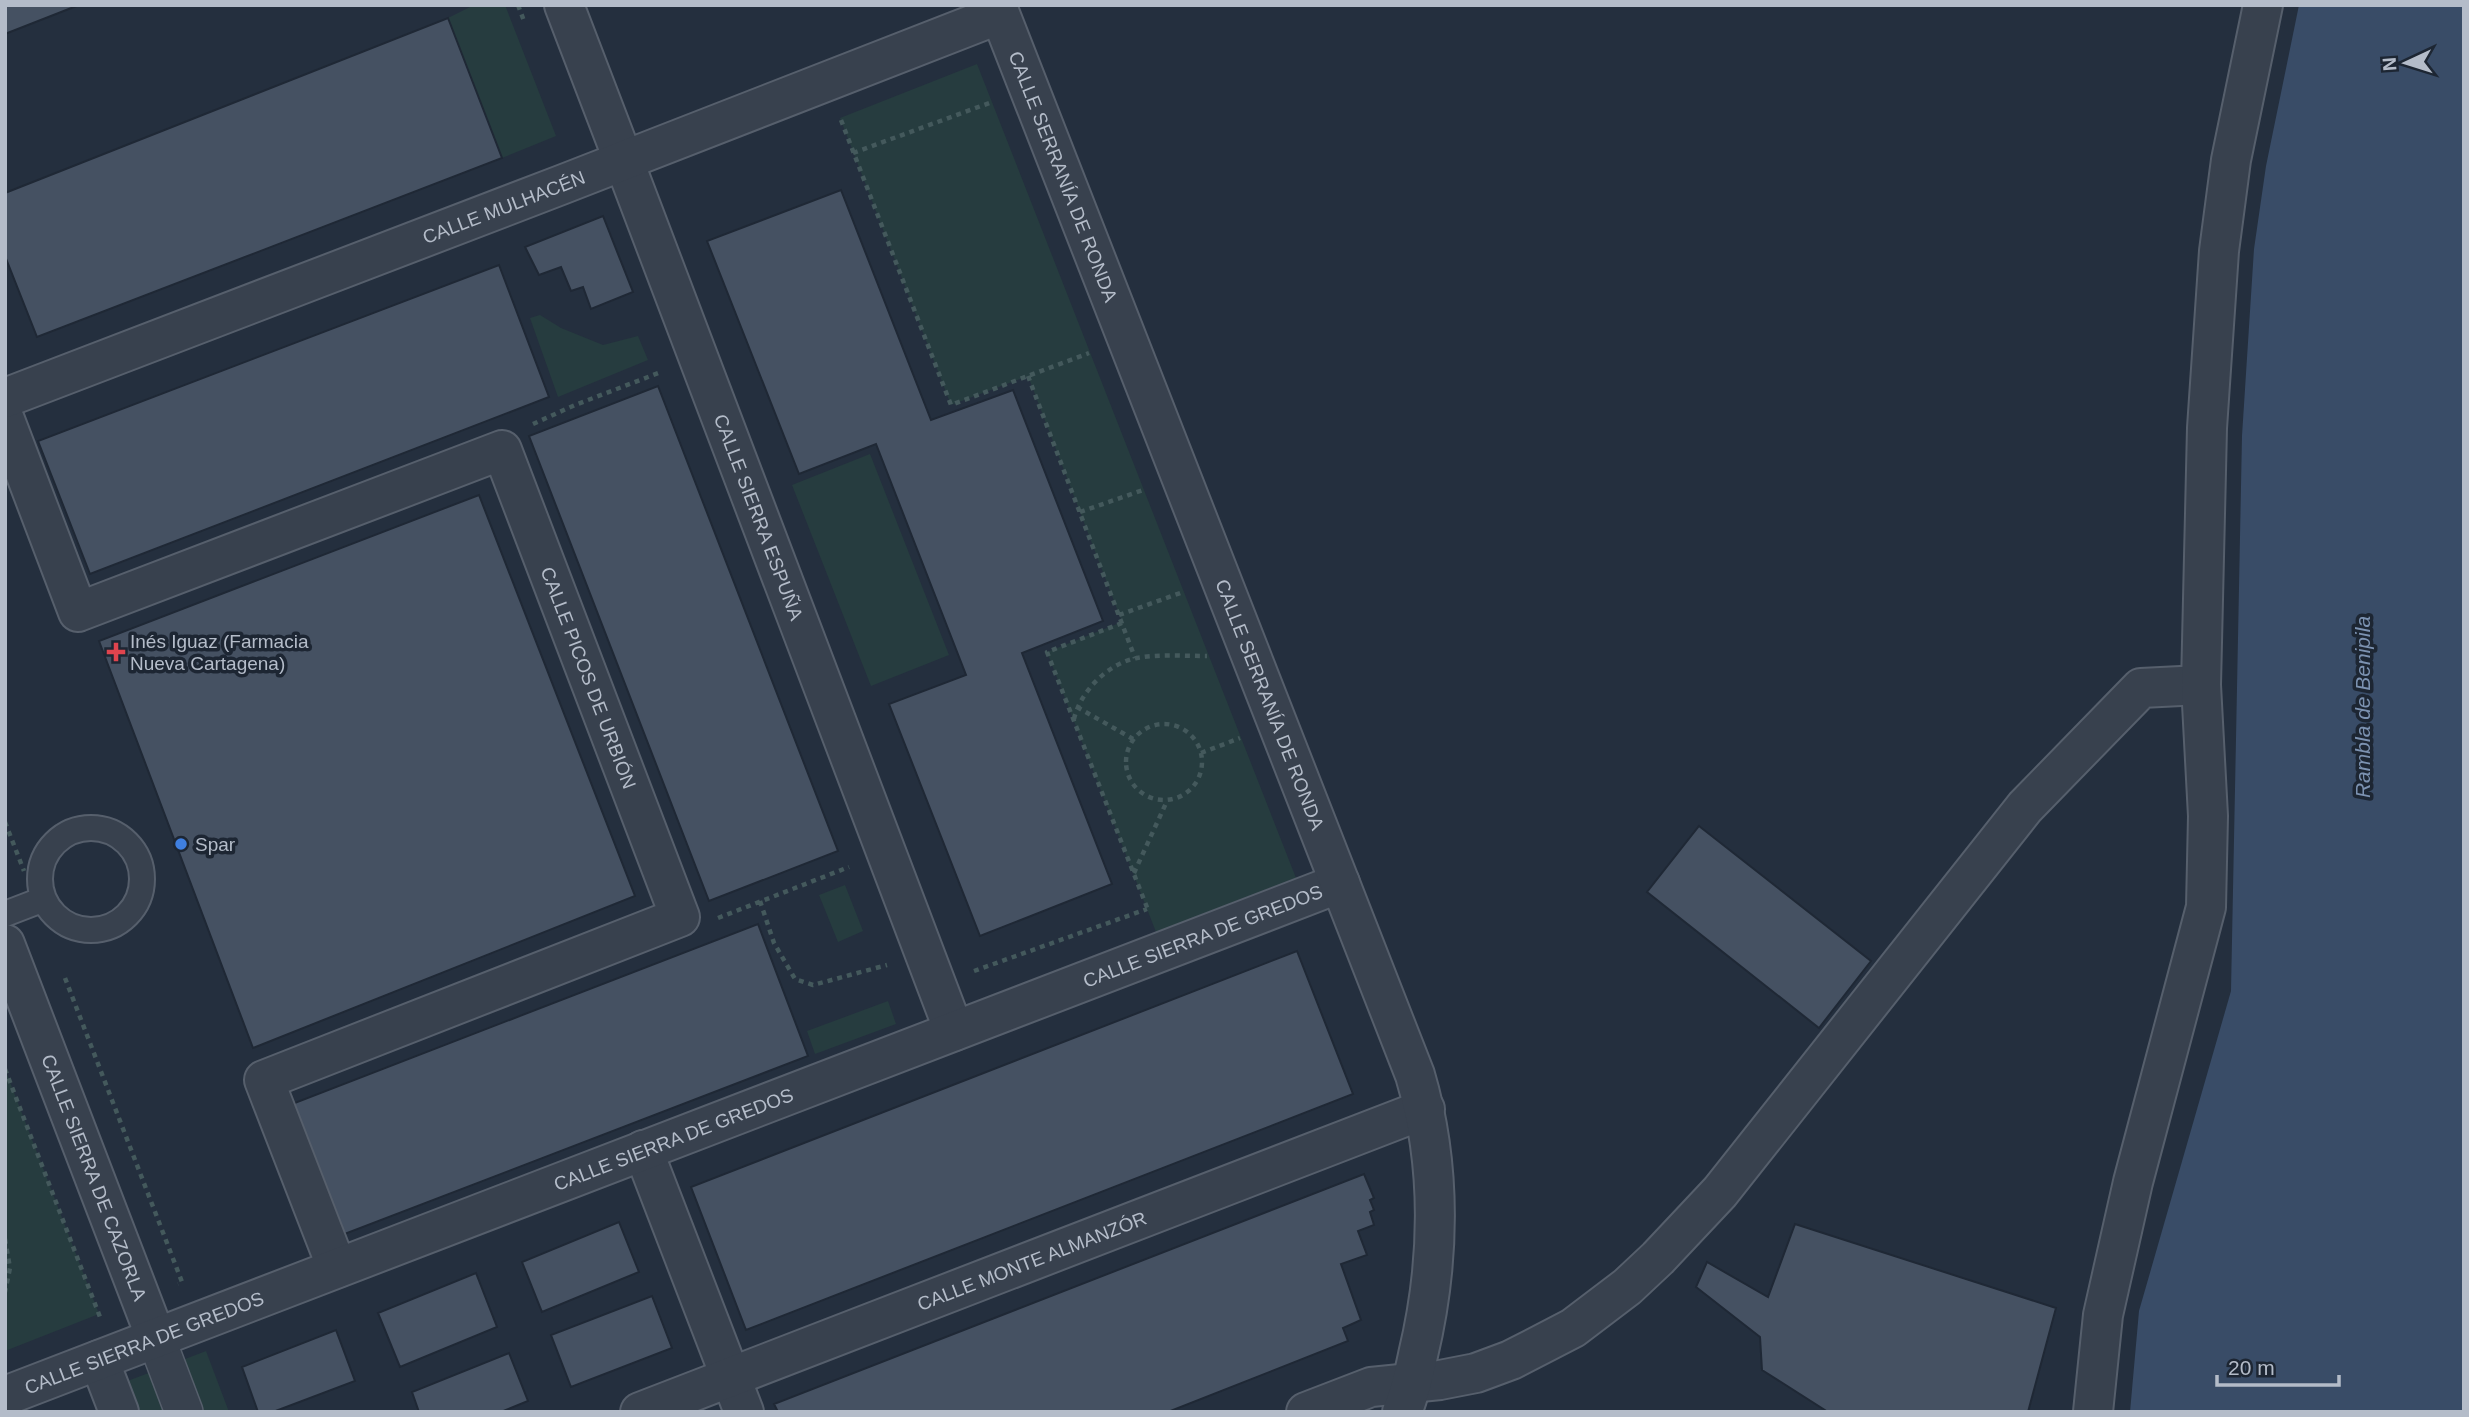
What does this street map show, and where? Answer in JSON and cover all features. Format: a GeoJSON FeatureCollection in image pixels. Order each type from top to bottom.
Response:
{"type":"FeatureCollection","features":[{"type":"Feature","properties":{"kind":"street","name":"CALLE SIERRA ESPUÑA"},"geometry":{"type":"LineString","coordinates":[[564,5],[954,1031]]}},
{"type":"Feature","properties":{"kind":"street"},"geometry":{"type":"LineString","coordinates":[[2093,1412],[2103,1315],[2137,1169],[2206,907],[2208,816],[2201,685],[2207,428],[2219,251],[2231,160],[2263,5]]}},
{"type":"Feature","properties":{"kind":"street","name":"CALLE MULHACÉN"},"geometry":{"type":"LineString","coordinates":[[5,398],[1000,14]]}},
{"type":"Feature","properties":{"kind":"street","name":"CALLE SERRANÍA DE RONDA"},"geometry":{"type":"LineString","coordinates":[[1000,14],[1415,1075],[1425,1109],[1435,1188],[1434,1238],[1433,1275],[1423,1337],[1407,1397]]}},
{"type":"Feature","properties":{"kind":"street","name":"CALLE PICOS DE URBIÓN"},"geometry":{"type":"LineString","coordinates":[[5,420],[78,612],[502,450],[680,917],[264,1080],[337,1268]]}},
{"type":"Feature","properties":{"kind":"street"},"geometry":{"type":"LineString","coordinates":[[1306,1412],[1371,1387],[1407,1397],[1440,1380],[1476,1373],[1511,1360],[1573,1328],[1627,1287],[1681,1235],[1720,1192],[1993,845],[2059,770],[2141,688],[2201,685]]}},
{"type":"Feature","properties":{"kind":"street","name":"CALLE SIERRA DE GREDOS"},"geometry":{"type":"LineString","coordinates":[[5,1396],[1340,883]]}},
{"type":"Feature","properties":{"kind":"street","name":"CALLE SIERRA DE CAZORLA"},"geometry":{"type":"LineString","coordinates":[[5,944],[184,1412]]}},
{"type":"Feature","properties":{"kind":"street","name":"CALLE MONTE ALMANZÓR"},"geometry":{"type":"LineString","coordinates":[[640,1412],[738,1395],[1425,1109]]}},
{"type":"Feature","properties":{"kind":"street"},"geometry":{"type":"LineString","coordinates":[[643,1150],[738,1395]]}},
{"type":"Feature","properties":{"kind":"street"},"geometry":{"type":"LineString","coordinates":[[99,1360],[119,1412]]}},
{"type":"Feature","properties":{"kind":"lane"},"geometry":{"type":"LineString","coordinates":[[85,827],[108,830],[124,839],[139,860],[142,878],[139,896],[131,912],[107,928],[90,931],[76,928],[60,920],[40,901],[43,859],[53,844],[67,833],[85,827]]}},
{"type":"Feature","properties":{"kind":"lane"},"geometry":{"type":"LineString","coordinates":[[5,914],[40,901]]}},
{"type":"Feature","properties":{"kind":"path"},"geometry":{"type":"LineString","coordinates":[[853,153],[992,102],[997,114]]}},
{"type":"Feature","properties":{"kind":"path"},"geometry":{"type":"LineString","coordinates":[[840,118],[951,405],[1090,353]]}},
{"type":"Feature","properties":{"kind":"path"},"geometry":{"type":"LineString","coordinates":[[1085,340],[1095,365]]}},
{"type":"Feature","properties":{"kind":"path"},"geometry":{"type":"LineString","coordinates":[[544,420],[575,405],[667,370]]}},
{"type":"Feature","properties":{"kind":"path"},"geometry":{"type":"LineString","coordinates":[[1028,376],[1135,658]]}},
{"type":"Feature","properties":{"kind":"path"},"geometry":{"type":"LineString","coordinates":[[1139,477],[1149,502]]}},
{"type":"Feature","properties":{"kind":"path"},"geometry":{"type":"LineString","coordinates":[[1080,512],[1144,490]]}},
{"type":"Feature","properties":{"kind":"path"},"geometry":{"type":"LineString","coordinates":[[1119,615],[1183,592],[1178,579]]}},
{"type":"Feature","properties":{"kind":"path"},"geometry":{"type":"LineString","coordinates":[[1122,623],[1047,652],[1162,950]]}},
{"type":"Feature","properties":{"kind":"path"},"geometry":{"type":"LineString","coordinates":[[1203,643],[1213,667]]}},
{"type":"Feature","properties":{"kind":"path"},"geometry":{"type":"LineString","coordinates":[[1074,720],[1077,707],[1091,687],[1109,670],[1135,658],[1208,656]]}},
{"type":"Feature","properties":{"kind":"path"},"geometry":{"type":"LineString","coordinates":[[1077,707],[1133,739]]}},
{"type":"Feature","properties":{"kind":"path"},"geometry":{"type":"LineString","coordinates":[[1155,724],[1176,726],[1188,732],[1201,752],[1199,779],[1191,790],[1180,797],[1167,801],[1148,798],[1137,790],[1129,779],[1127,751],[1133,739],[1155,724]]}},
{"type":"Feature","properties":{"kind":"path"},"geometry":{"type":"LineString","coordinates":[[1201,752],[1240,738],[1236,726]]}},
{"type":"Feature","properties":{"kind":"path"},"geometry":{"type":"LineString","coordinates":[[1133,874],[1167,801]]}},
{"type":"Feature","properties":{"kind":"path"},"geometry":{"type":"LineString","coordinates":[[5,822],[40,901]]}},
{"type":"Feature","properties":{"kind":"path"},"geometry":{"type":"LineString","coordinates":[[774,943],[760,901],[785,892]]}},
{"type":"Feature","properties":{"kind":"path"},"geometry":{"type":"LineString","coordinates":[[60,966],[182,1282]]}},
{"type":"Feature","properties":{"kind":"path"},"geometry":{"type":"LineString","coordinates":[[5,1069],[99,1314]]}},
{"type":"Feature","properties":{"kind":"path"},"geometry":{"type":"LineString","coordinates":[[5,1238],[10,1268],[5,1292]]}},
{"type":"Feature","properties":{"kind":"green space"},"geometry":{"type":"Polygon","coordinates":[[[474,5],[505,5],[556,136],[502,158],[448,18],[474,5]]]}},
{"type":"Feature","properties":{"kind":"green space"},"geometry":{"type":"Polygon","coordinates":[[[977,64],[1296,878],[1156,932],[1047,652],[1122,622],[1028,376],[951,405],[840,118],[977,64]]]}},
{"type":"Feature","properties":{"kind":"green space"},"geometry":{"type":"Polygon","coordinates":[[[540,315],[561,328],[603,345],[638,336],[648,360],[558,397],[530,318],[540,315]]]}},
{"type":"Feature","properties":{"kind":"green space"},"geometry":{"type":"Polygon","coordinates":[[[870,454],[949,655],[871,686],[792,485],[870,454]]]}},
{"type":"Feature","properties":{"kind":"green space"},"geometry":{"type":"Polygon","coordinates":[[[845,885],[863,931],[838,942],[819,895],[845,885]]]}},
{"type":"Feature","properties":{"kind":"green space"},"geometry":{"type":"Polygon","coordinates":[[[888,1001],[896,1024],[815,1054],[807,1031],[888,1001]]]}},
{"type":"Feature","properties":{"kind":"green space"},"geometry":{"type":"Polygon","coordinates":[[[5,1069],[99,1314],[5,1351],[5,1069]]]}},
{"type":"Feature","properties":{"kind":"green space"},"geometry":{"type":"Polygon","coordinates":[[[206,1351],[229,1412],[136,1412],[125,1382],[206,1351]]]}},
{"type":"Feature","properties":{"kind":"water","name":"Rambla de Benipila"},"geometry":{"type":"Polygon","coordinates":[[[2299,5],[2464,5],[2464,1412],[2130,1412],[2139,1311],[2231,991],[2242,436],[2254,249],[2266,166],[2299,5]]]}},
{"type":"Feature","properties":{"kind":"building"},"geometry":{"type":"Polygon","coordinates":[[[5,5],[79,5],[5,34],[5,5]]]}},
{"type":"Feature","properties":{"kind":"building"},"geometry":{"type":"Polygon","coordinates":[[[448,18],[502,158],[37,337],[5,256],[5,193],[448,18]]]}},
{"type":"Feature","properties":{"kind":"building"},"geometry":{"type":"Polygon","coordinates":[[[841,190],[931,420],[1013,390],[1103,621],[1022,653],[1112,884],[980,936],[889,704],[966,675],[876,444],[799,474],[707,241],[841,190]]]}},
{"type":"Feature","properties":{"kind":"building"},"geometry":{"type":"Polygon","coordinates":[[[603,216],[633,292],[591,309],[583,287],[571,291],[561,267],[539,275],[525,247],[603,216]]]}},
{"type":"Feature","properties":{"kind":"building"},"geometry":{"type":"Polygon","coordinates":[[[499,265],[549,397],[90,574],[38,441],[499,265]]]}},
{"type":"Feature","properties":{"kind":"building"},"geometry":{"type":"Polygon","coordinates":[[[658,386],[838,851],[709,901],[529,436],[658,386]]]}},
{"type":"Feature","properties":{"kind":"building"},"geometry":{"type":"Polygon","coordinates":[[[479,495],[635,896],[253,1048],[99,641],[479,495]]]}},
{"type":"Feature","properties":{"kind":"building"},"geometry":{"type":"Polygon","coordinates":[[[1699,826],[1871,961],[1819,1028],[1647,892],[1699,826]]]}},
{"type":"Feature","properties":{"kind":"building"},"geometry":{"type":"Polygon","coordinates":[[[758,924],[808,1056],[342,1235],[292,1104],[758,924]]]}},
{"type":"Feature","properties":{"kind":"building"},"geometry":{"type":"Polygon","coordinates":[[[1297,951],[1353,1094],[746,1330],[691,1187],[1297,951]]]}},
{"type":"Feature","properties":{"kind":"building"},"geometry":{"type":"Polygon","coordinates":[[[1364,1174],[1374,1198],[1370,1200],[1374,1210],[1370,1212],[1374,1225],[1358,1231],[1367,1255],[1341,1264],[1361,1320],[1343,1328],[1348,1341],[1168,1412],[778,1412],[774,1404],[1364,1174]]]}},
{"type":"Feature","properties":{"kind":"building"},"geometry":{"type":"Polygon","coordinates":[[[619,1222],[639,1272],[542,1312],[522,1262],[619,1222]]]}},
{"type":"Feature","properties":{"kind":"building"},"geometry":{"type":"Polygon","coordinates":[[[1795,1224],[2056,1308],[2028,1412],[1828,1412],[1762,1370],[1760,1337],[1696,1287],[1707,1262],[1768,1297],[1795,1224]]]}},
{"type":"Feature","properties":{"kind":"building"},"geometry":{"type":"Polygon","coordinates":[[[476,1273],[497,1327],[400,1367],[378,1313],[476,1273]]]}},
{"type":"Feature","properties":{"kind":"building"},"geometry":{"type":"Polygon","coordinates":[[[652,1296],[672,1348],[571,1387],[551,1335],[652,1296]]]}},
{"type":"Feature","properties":{"kind":"building"},"geometry":{"type":"Polygon","coordinates":[[[336,1330],[355,1381],[273,1412],[258,1412],[242,1367],[336,1330]]]}},
{"type":"Feature","properties":{"kind":"building"},"geometry":{"type":"Polygon","coordinates":[[[509,1353],[528,1401],[501,1412],[419,1412],[412,1392],[509,1353]]]}},
{"type":"Feature","properties":{"kind":"place","name":"Inés Iguaz (Farmacia Nueva Cartagena)"},"geometry":{"type":"Point","coordinates":[116,652]}},
{"type":"Feature","properties":{"kind":"place","name":"Spar"},"geometry":{"type":"Point","coordinates":[181,844]}}]}
